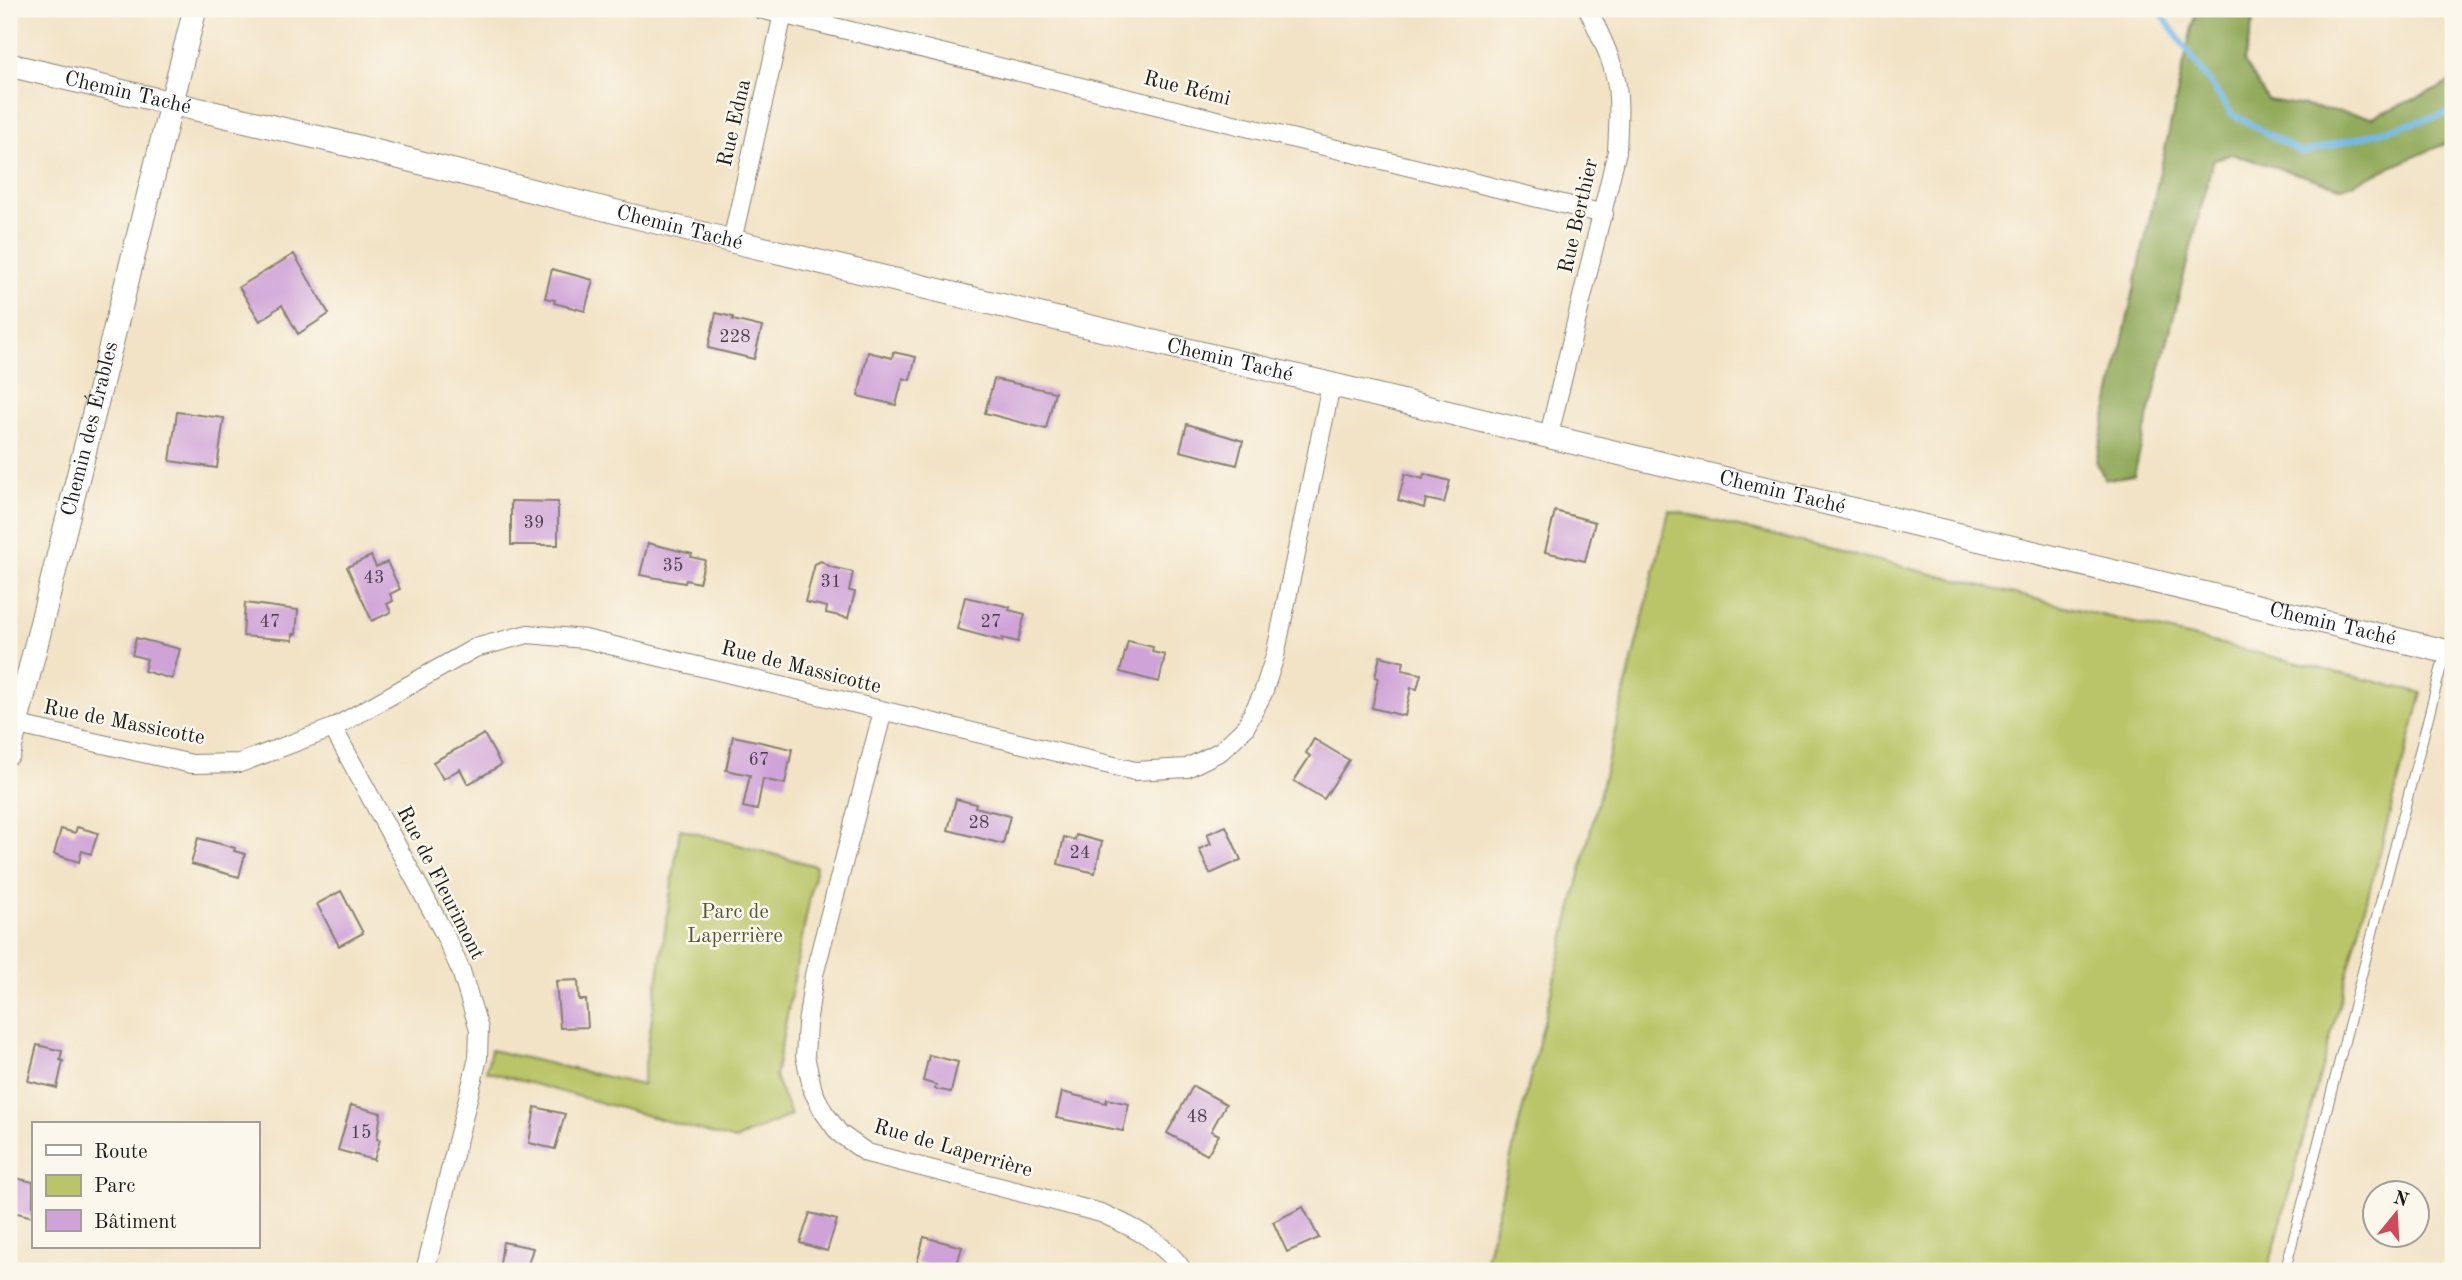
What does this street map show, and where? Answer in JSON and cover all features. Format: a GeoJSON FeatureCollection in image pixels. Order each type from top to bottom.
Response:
{"type":"FeatureCollection","features":[{"type":"Feature","properties":{"kind":"street","name":"Chemin des Érables"},"geometry":{"type":"LineString","coordinates":[[9,753],[12,724],[195,9]]}},
{"type":"Feature","properties":{"kind":"street","name":"Rue Rémi"},"geometry":{"type":"LineString","coordinates":[[760,9],[1604,214]]}},
{"type":"Feature","properties":{"kind":"street","name":"Rue Berthier"},"geometry":{"type":"LineString","coordinates":[[1549,435],[1617,152],[1617,83],[1607,50],[1588,9]]}},
{"type":"Feature","properties":{"kind":"street","name":"Rue Edna"},"geometry":{"type":"LineString","coordinates":[[732,241],[783,14]]}},
{"type":"Feature","properties":{"kind":"street","name":"Chemin Taché"},"geometry":{"type":"LineString","coordinates":[[9,65],[2449,652]]}},
{"type":"Feature","properties":{"kind":"street","name":"Rue de Massicotte"},"geometry":{"type":"LineString","coordinates":[[12,724],[192,764],[240,763],[333,727],[474,648],[528,634],[585,639],[1135,771],[1187,768],[1221,751],[1245,728],[1263,694],[1275,656],[1331,385]]}},
{"type":"Feature","properties":{"kind":"street","name":"Rue de Laperrière"},"geometry":{"type":"LineString","coordinates":[[883,710],[814,975],[808,1012],[805,1056],[814,1091],[823,1111],[839,1133],[867,1153],[1101,1213],[1131,1226],[1164,1250],[1183,1271]]}},
{"type":"Feature","properties":{"kind":"street","name":"Rue de Fleurimont"},"geometry":{"type":"LineString","coordinates":[[333,727],[443,931],[461,971],[479,1030],[478,1058],[425,1271]]}},
{"type":"Feature","properties":{"kind":"lane"},"geometry":{"type":"LineString","coordinates":[[2285,1271],[2449,652]]}},
{"type":"Feature","properties":{"kind":"green space"},"geometry":{"type":"Polygon","coordinates":[[[2196,9],[2256,9],[2244,62],[2268,100],[2372,117],[2438,89],[2453,79],[2453,140],[2343,188],[2232,154],[2213,160],[2134,475],[2105,480],[2096,461],[2196,9]]]}},
{"type":"Feature","properties":{"kind":"green space"},"geometry":{"type":"Polygon","coordinates":[[[1669,510],[2422,693],[2268,1271],[1483,1271],[1669,510]]]}},
{"type":"Feature","properties":{"kind":"green space","name":"Parc de Laperrière"},"geometry":{"type":"Polygon","coordinates":[[[680,829],[816,866],[775,1077],[791,1115],[735,1140],[486,1071],[491,1050],[642,1085],[680,829]]]}},
{"type":"Feature","properties":{"kind":"building"},"geometry":{"type":"Polygon","coordinates":[[[294,254],[329,314],[298,334],[282,305],[260,321],[239,287],[294,254]]]}},
{"type":"Feature","properties":{"kind":"building"},"geometry":{"type":"Polygon","coordinates":[[[552,269],[593,280],[585,311],[545,298],[552,269]]]}},
{"type":"Feature","properties":{"kind":"building"},"geometry":{"type":"Polygon","coordinates":[[[716,313],[762,327],[754,359],[708,348],[716,313]]]}},
{"type":"Feature","properties":{"kind":"building"},"geometry":{"type":"Polygon","coordinates":[[[868,352],[892,358],[893,352],[916,357],[910,380],[903,378],[896,405],[858,396],[868,352]]]}},
{"type":"Feature","properties":{"kind":"building"},"geometry":{"type":"Polygon","coordinates":[[[994,379],[1055,392],[1046,429],[985,413],[994,379]]]}},
{"type":"Feature","properties":{"kind":"building"},"geometry":{"type":"Polygon","coordinates":[[[177,412],[224,418],[217,468],[170,461],[177,412]]]}},
{"type":"Feature","properties":{"kind":"building"},"geometry":{"type":"Polygon","coordinates":[[[1187,424],[1243,441],[1237,465],[1180,451],[1187,424]]]}},
{"type":"Feature","properties":{"kind":"building"},"geometry":{"type":"Polygon","coordinates":[[[1405,474],[1423,479],[1424,474],[1450,481],[1444,503],[1426,499],[1424,508],[1398,500],[1405,474]]]}},
{"type":"Feature","properties":{"kind":"building"},"geometry":{"type":"Polygon","coordinates":[[[511,501],[558,502],[558,545],[511,545],[511,501]]]}},
{"type":"Feature","properties":{"kind":"building"},"geometry":{"type":"Polygon","coordinates":[[[1555,511],[1595,522],[1585,561],[1545,552],[1555,511]]]}},
{"type":"Feature","properties":{"kind":"building"},"geometry":{"type":"Polygon","coordinates":[[[648,543],[705,560],[699,583],[640,575],[648,543]]]}},
{"type":"Feature","properties":{"kind":"building"},"geometry":{"type":"Polygon","coordinates":[[[371,556],[376,567],[387,562],[400,589],[390,594],[393,601],[387,604],[391,612],[372,621],[347,567],[371,556]]]}},
{"type":"Feature","properties":{"kind":"building"},"geometry":{"type":"Polygon","coordinates":[[[821,561],[831,567],[853,572],[849,591],[855,592],[848,618],[826,613],[827,607],[805,602],[815,564],[821,561]]]}},
{"type":"Feature","properties":{"kind":"building"},"geometry":{"type":"Polygon","coordinates":[[[965,597],[1010,607],[1009,610],[1025,614],[1018,642],[1002,638],[1002,641],[957,629],[965,597]]]}},
{"type":"Feature","properties":{"kind":"building"},"geometry":{"type":"Polygon","coordinates":[[[245,603],[298,610],[293,640],[243,636],[245,603]]]}},
{"type":"Feature","properties":{"kind":"building"},"geometry":{"type":"Polygon","coordinates":[[[136,638],[180,649],[172,679],[144,671],[147,659],[132,655],[136,638]]]}},
{"type":"Feature","properties":{"kind":"building"},"geometry":{"type":"Polygon","coordinates":[[[1128,641],[1153,647],[1152,652],[1165,655],[1159,682],[1120,672],[1128,641]]]}},
{"type":"Feature","properties":{"kind":"building"},"geometry":{"type":"Polygon","coordinates":[[[1380,656],[1404,662],[1402,670],[1421,674],[1417,689],[1411,688],[1405,716],[1372,708],[1380,656]]]}},
{"type":"Feature","properties":{"kind":"building"},"geometry":{"type":"Polygon","coordinates":[[[484,734],[501,765],[468,784],[460,769],[443,779],[433,762],[484,734]]]}},
{"type":"Feature","properties":{"kind":"building"},"geometry":{"type":"Polygon","coordinates":[[[733,736],[792,749],[785,784],[763,779],[757,810],[743,807],[750,775],[726,770],[733,736]]]}},
{"type":"Feature","properties":{"kind":"building"},"geometry":{"type":"Polygon","coordinates":[[[1314,739],[1349,760],[1324,799],[1294,781],[1310,756],[1306,753],[1314,739]]]}},
{"type":"Feature","properties":{"kind":"building"},"geometry":{"type":"Polygon","coordinates":[[[956,799],[1010,816],[1003,844],[948,830],[956,799]]]}},
{"type":"Feature","properties":{"kind":"building"},"geometry":{"type":"Polygon","coordinates":[[[1226,826],[1241,860],[1210,874],[1199,849],[1211,844],[1207,834],[1226,826]]]}},
{"type":"Feature","properties":{"kind":"building"},"geometry":{"type":"Polygon","coordinates":[[[77,827],[98,833],[91,854],[82,851],[79,862],[54,854],[61,829],[75,833],[77,827]]]}},
{"type":"Feature","properties":{"kind":"building"},"geometry":{"type":"Polygon","coordinates":[[[1076,835],[1102,842],[1095,873],[1058,864],[1064,837],[1075,840],[1076,835]]]}},
{"type":"Feature","properties":{"kind":"building"},"geometry":{"type":"Polygon","coordinates":[[[198,838],[235,848],[234,851],[245,854],[239,877],[191,864],[198,838]]]}},
{"type":"Feature","properties":{"kind":"building"},"geometry":{"type":"Polygon","coordinates":[[[341,891],[363,933],[339,946],[317,904],[341,891]]]}},
{"type":"Feature","properties":{"kind":"building"},"geometry":{"type":"Polygon","coordinates":[[[578,980],[579,1000],[586,1000],[588,1027],[560,1028],[556,981],[578,980]]]}},
{"type":"Feature","properties":{"kind":"building"},"geometry":{"type":"Polygon","coordinates":[[[37,1045],[62,1051],[60,1060],[63,1061],[57,1088],[28,1081],[37,1045]]]}},
{"type":"Feature","properties":{"kind":"building"},"geometry":{"type":"Polygon","coordinates":[[[929,1055],[958,1062],[951,1092],[935,1089],[936,1085],[923,1081],[929,1055]]]}},
{"type":"Feature","properties":{"kind":"building"},"geometry":{"type":"Polygon","coordinates":[[[1193,1086],[1226,1104],[1211,1131],[1219,1135],[1207,1155],[1167,1133],[1193,1086]]]}},
{"type":"Feature","properties":{"kind":"building"},"geometry":{"type":"Polygon","coordinates":[[[1062,1092],[1106,1103],[1107,1099],[1129,1104],[1123,1131],[1056,1118],[1062,1092]]]}},
{"type":"Feature","properties":{"kind":"building"},"geometry":{"type":"Polygon","coordinates":[[[351,1105],[381,1113],[377,1139],[380,1140],[374,1160],[338,1150],[351,1105]]]}},
{"type":"Feature","properties":{"kind":"building"},"geometry":{"type":"Polygon","coordinates":[[[535,1107],[565,1114],[555,1149],[529,1143],[535,1107]]]}},
{"type":"Feature","properties":{"kind":"building"},"geometry":{"type":"Polygon","coordinates":[[[11,1177],[32,1182],[32,1217],[9,1211],[11,1177]]]}},
{"type":"Feature","properties":{"kind":"building"},"geometry":{"type":"Polygon","coordinates":[[[1303,1207],[1319,1238],[1287,1252],[1273,1222],[1303,1207]]]}},
{"type":"Feature","properties":{"kind":"building"},"geometry":{"type":"Polygon","coordinates":[[[810,1213],[837,1220],[827,1251],[800,1243],[810,1213]]]}},
{"type":"Feature","properties":{"kind":"building"},"geometry":{"type":"Polygon","coordinates":[[[924,1237],[962,1247],[955,1271],[917,1263],[924,1237]]]}},
{"type":"Feature","properties":{"kind":"building"},"geometry":{"type":"Polygon","coordinates":[[[503,1242],[533,1248],[526,1271],[499,1271],[503,1242]]]}},
{"type":"Feature","properties":{"kind":"waterway"},"geometry":{"type":"LineString","coordinates":[[2158,9],[2232,114],[2302,153],[2453,112]]}}]}
